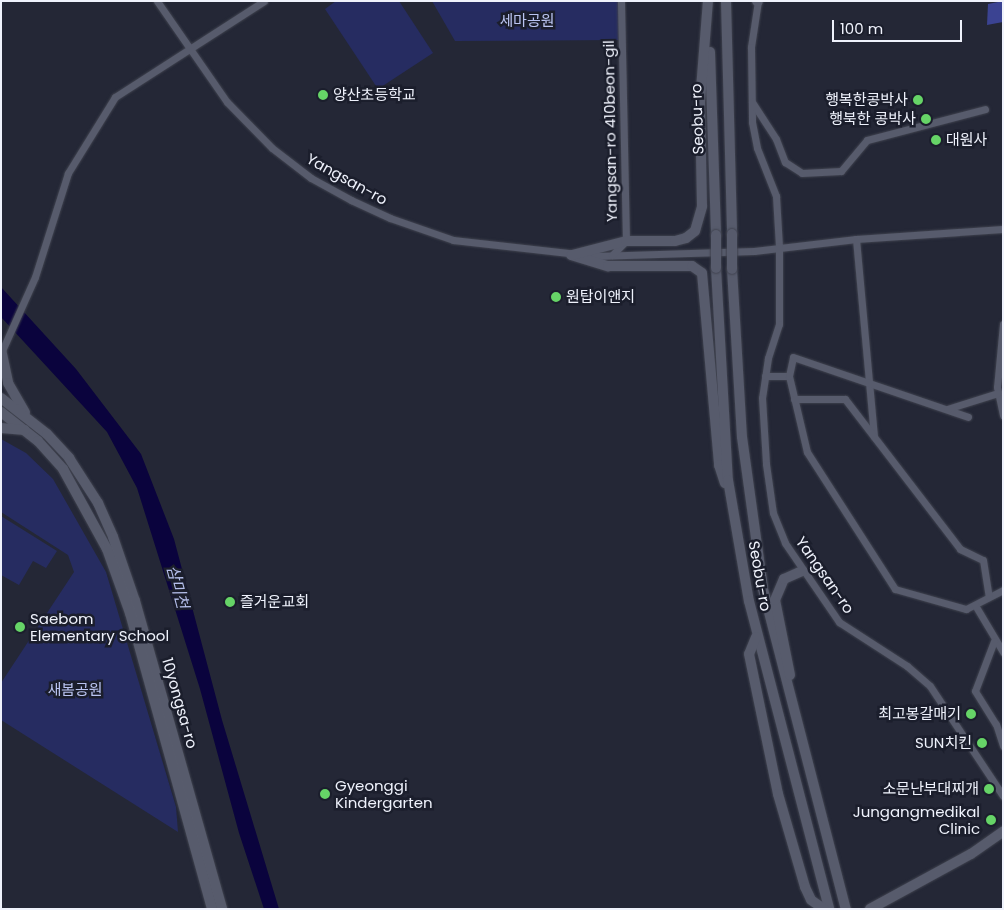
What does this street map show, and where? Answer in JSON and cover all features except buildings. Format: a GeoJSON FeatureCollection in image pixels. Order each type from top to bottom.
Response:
{"type":"FeatureCollection","features":[{"type":"Feature","properties":{"kind":"main road"},"geometry":{"type":"LineString","coordinates":[[571,255],[626,241],[686,238],[695,231],[700,219],[702,206],[700,102],[709,1]]}},
{"type":"Feature","properties":{"kind":"main road","name":"Seobu-ro"},"geometry":{"type":"LineString","coordinates":[[709,1],[716,268],[722,387],[732,507],[756,638],[829,909]]}},
{"type":"Feature","properties":{"kind":"main road","name":"Seobu-ro"},"geometry":{"type":"LineString","coordinates":[[726,1],[732,269],[741,427],[751,520],[765,598],[846,909]]}},
{"type":"Feature","properties":{"kind":"main road"},"geometry":{"type":"LineString","coordinates":[[571,255],[608,266],[692,266],[702,273],[719,465],[732,507]]}},
{"type":"Feature","properties":{"kind":"main road"},"geometry":{"type":"LineString","coordinates":[[1,428],[24,423],[8,383],[2,350]]}},
{"type":"Feature","properties":{"kind":"main road","name":"10yongsa-ro"},"geometry":{"type":"LineString","coordinates":[[1,398],[52,455],[74,484],[114,567],[212,909]]}},
{"type":"Feature","properties":{"kind":"main road","name":"10yongsa-ro"},"geometry":{"type":"LineString","coordinates":[[1,412],[24,423],[58,445],[77,469],[113,537],[135,601],[222,909]]}},
{"type":"Feature","properties":{"kind":"main road"},"geometry":{"type":"LineString","coordinates":[[802,571],[784,579],[775,600],[803,747]]}},
{"type":"Feature","properties":{"kind":"main road"},"geometry":{"type":"LineString","coordinates":[[756,638],[749,654],[778,794],[811,900],[824,909]]}},
{"type":"Feature","properties":{"kind":"main road"},"geometry":{"type":"LineString","coordinates":[[870,909],[971,854],[1003,832]]}},
{"type":"Feature","properties":{"kind":"street","name":"Yangsan-ro"},"geometry":{"type":"LineString","coordinates":[[157,1],[189,49],[248,126],[311,178],[351,200],[390,218],[453,240],[571,255],[596,256],[754,250],[856,239],[1003,230]]}},
{"type":"Feature","properties":{"kind":"street"},"geometry":{"type":"LineString","coordinates":[[2,350],[35,277],[68,173],[115,97],[264,1]]}},
{"type":"Feature","properties":{"kind":"street","name":"Yangsan-ro 410beon-gil"},"geometry":{"type":"LineString","coordinates":[[612,255],[626,241],[621,1]]}},
{"type":"Feature","properties":{"kind":"street","name":"Yangsan-ro"},"geometry":{"type":"LineString","coordinates":[[757,2],[751,47],[751,102],[757,148],[776,196],[779,246],[780,324],[765,376],[762,398],[766,464],[773,513],[785,544],[802,571],[843,626],[907,666],[930,686],[1003,796]]}},
{"type":"Feature","properties":{"kind":"street"},"geometry":{"type":"LineString","coordinates":[[751,102],[776,140],[785,162],[802,173],[841,171],[867,140],[985,109]]}},
{"type":"Feature","properties":{"kind":"street"},"geometry":{"type":"LineString","coordinates":[[856,239],[874,436]]}},
{"type":"Feature","properties":{"kind":"street"},"geometry":{"type":"LineString","coordinates":[[1003,324],[998,393],[1003,415]]}},
{"type":"Feature","properties":{"kind":"street"},"geometry":{"type":"LineString","coordinates":[[968,417],[869,381],[792,357],[789,376],[807,452],[895,589],[966,609],[1003,590]]}},
{"type":"Feature","properties":{"kind":"street"},"geometry":{"type":"LineString","coordinates":[[765,376],[789,376]]}},
{"type":"Feature","properties":{"kind":"street"},"geometry":{"type":"LineString","coordinates":[[947,410],[998,393]]}},
{"type":"Feature","properties":{"kind":"street"},"geometry":{"type":"LineString","coordinates":[[794,399],[846,399],[960,549],[983,560],[989,597]]}},
{"type":"Feature","properties":{"kind":"street"},"geometry":{"type":"LineString","coordinates":[[974,606],[994,641],[1003,652]]}},
{"type":"Feature","properties":{"kind":"street"},"geometry":{"type":"LineString","coordinates":[[994,641],[975,691],[996,724],[1003,746]]}},
{"type":"Feature","properties":{"kind":"green space"},"geometry":{"type":"Polygon","coordinates":[[[336,1],[399,1],[433,53],[378,89],[325,9],[336,1]]]}},
{"type":"Feature","properties":{"kind":"green space","name":"세마공원"},"geometry":{"type":"Polygon","coordinates":[[[432,1],[621,1],[622,40],[455,41],[432,1]]]}},
{"type":"Feature","properties":{"kind":"green space","name":"새봄공원"},"geometry":{"type":"Polygon","coordinates":[[[1,439],[26,453],[53,479],[106,572],[176,807],[178,832],[1,720],[1,683],[74,572],[68,555],[1,512],[1,439]]]}},
{"type":"Feature","properties":{"kind":"green space"},"geometry":{"type":"Polygon","coordinates":[[[1,516],[57,551],[46,568],[33,561],[19,585],[1,575],[1,516]]]}},
{"type":"Feature","properties":{"kind":"shaded area"},"geometry":{"type":"Polygon","coordinates":[[[1003,1],[1003,22],[987,25],[988,4],[1003,1]]]}},
{"type":"Feature","properties":{"kind":"water","name":"삼미천"},"geometry":{"type":"Polygon","coordinates":[[[1,287],[76,369],[141,454],[174,539],[222,720],[279,909],[264,909],[239,833],[200,689],[137,488],[107,432],[1,317],[1,287]]]}},
{"type":"Feature","properties":{"kind":"place","name":"양산초등학교"},"geometry":{"type":"Point","coordinates":[323,95]}},
{"type":"Feature","properties":{"kind":"place","name":"행복한콩박사"},"geometry":{"type":"Point","coordinates":[918,100]}},
{"type":"Feature","properties":{"kind":"place","name":"행북한 콩박사"},"geometry":{"type":"Point","coordinates":[926,119]}},
{"type":"Feature","properties":{"kind":"place","name":"대원사"},"geometry":{"type":"Point","coordinates":[936,140]}},
{"type":"Feature","properties":{"kind":"place","name":"원탑이앤지"},"geometry":{"type":"Point","coordinates":[556,297]}},
{"type":"Feature","properties":{"kind":"place","name":"즐거운교회"},"geometry":{"type":"Point","coordinates":[230,602]}},
{"type":"Feature","properties":{"kind":"place","name":"Saebom Elementary School"},"geometry":{"type":"Point","coordinates":[20,627]}},
{"type":"Feature","properties":{"kind":"place","name":"최고봉갈매기"},"geometry":{"type":"Point","coordinates":[971,714]}},
{"type":"Feature","properties":{"kind":"place","name":"SUN치킨"},"geometry":{"type":"Point","coordinates":[982,743]}},
{"type":"Feature","properties":{"kind":"place","name":"소문난부대찌개"},"geometry":{"type":"Point","coordinates":[989,789]}},
{"type":"Feature","properties":{"kind":"place","name":"Gyeonggi Kindergarten"},"geometry":{"type":"Point","coordinates":[325,794]}},
{"type":"Feature","properties":{"kind":"place","name":"Jungangmedikal Clinic"},"geometry":{"type":"Point","coordinates":[991,820]}}]}
